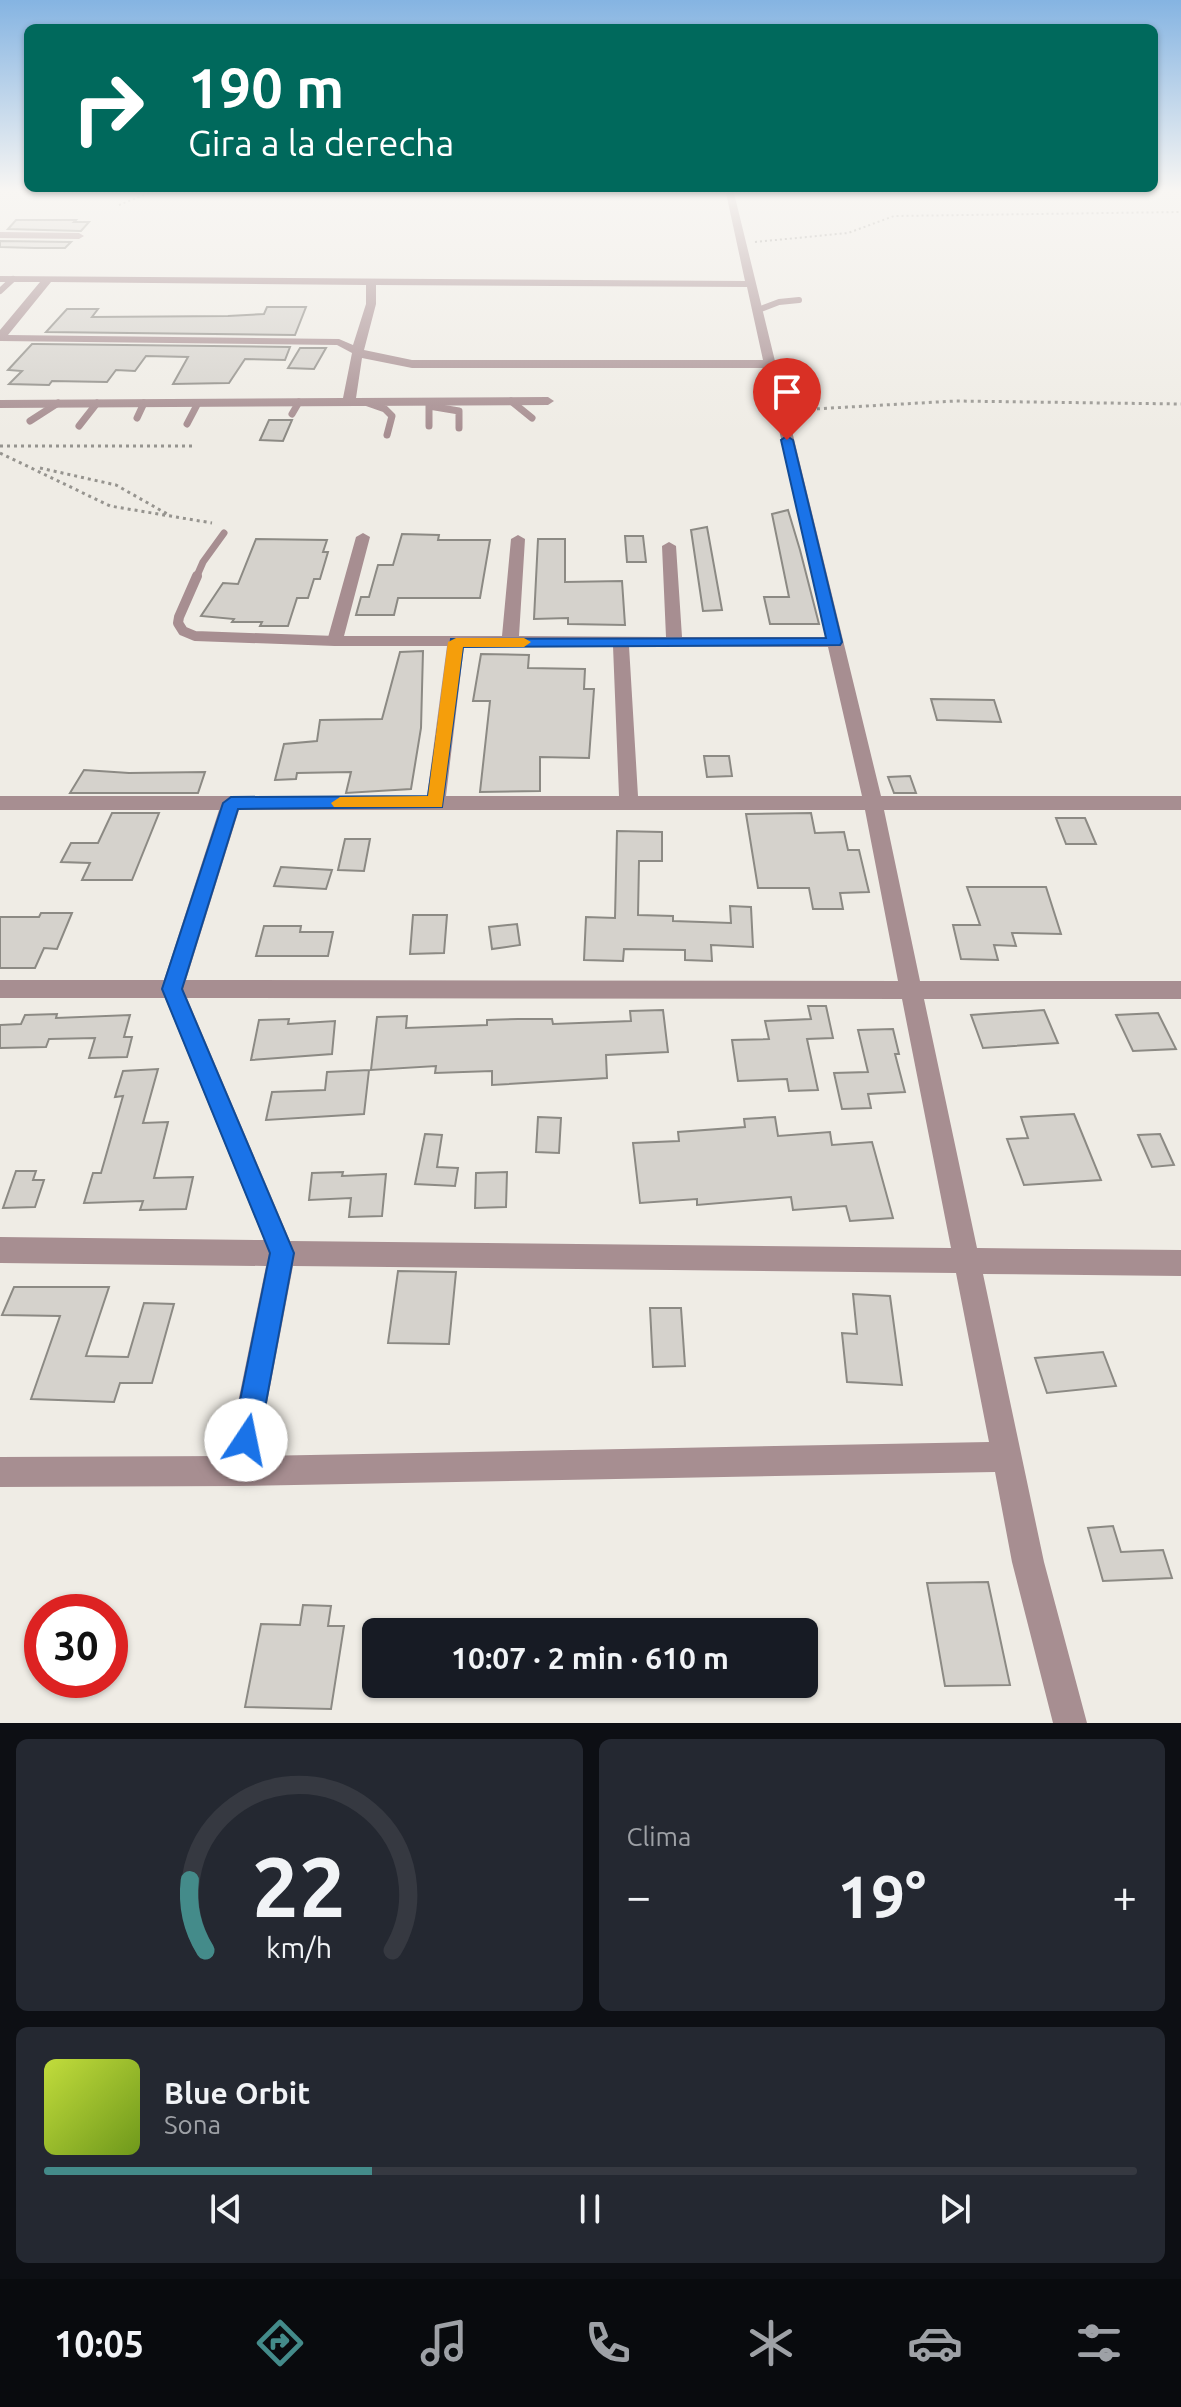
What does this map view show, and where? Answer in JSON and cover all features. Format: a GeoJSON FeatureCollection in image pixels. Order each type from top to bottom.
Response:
{"type":"FeatureCollection","features":[{"type":"Feature","properties":{"kind":"street"},"geometry":{"type":"LineString","coordinates":[[750,273],[873,803],[1028,1562],[1070,1723]]}},
{"type":"Feature","properties":{"kind":"street"},"geometry":{"type":"LineString","coordinates":[[0,279],[753,284]]}},
{"type":"Feature","properties":{"kind":"street"},"geometry":{"type":"LineString","coordinates":[[0,337],[48,279]]}},
{"type":"Feature","properties":{"kind":"street"},"geometry":{"type":"LineString","coordinates":[[349,402],[357,350],[371,304],[371,281]]}},
{"type":"Feature","properties":{"kind":"street"},"geometry":{"type":"LineString","coordinates":[[0,337],[339,342],[369,357],[412,364],[769,364]]}},
{"type":"Feature","properties":{"kind":"street"},"geometry":{"type":"LineString","coordinates":[[0,404],[548,401]]}},
{"type":"Feature","properties":{"kind":"street"},"geometry":{"type":"LineString","coordinates":[[363,537],[335,641],[835,642]]}},
{"type":"Feature","properties":{"kind":"street"},"geometry":{"type":"LineString","coordinates":[[510,642],[518,539]]}},
{"type":"Feature","properties":{"kind":"street"},"geometry":{"type":"LineString","coordinates":[[669,546],[674,642]]}},
{"type":"Feature","properties":{"kind":"street"},"geometry":{"type":"LineString","coordinates":[[436,802],[456,642]]}},
{"type":"Feature","properties":{"kind":"street"},"geometry":{"type":"LineString","coordinates":[[621,642],[629,803]]}},
{"type":"Feature","properties":{"kind":"street"},"geometry":{"type":"LineString","coordinates":[[0,803],[1181,803]]}},
{"type":"Feature","properties":{"kind":"street"},"geometry":{"type":"LineString","coordinates":[[231,803],[172,989],[282,1253],[239,1471]]}},
{"type":"Feature","properties":{"kind":"street"},"geometry":{"type":"LineString","coordinates":[[0,989],[1181,990]]}},
{"type":"Feature","properties":{"kind":"street"},"geometry":{"type":"LineString","coordinates":[[0,1250],[1181,1263]]}},
{"type":"Feature","properties":{"kind":"street"},"geometry":{"type":"LineString","coordinates":[[0,1472],[239,1471],[1006,1457]]}},
{"type":"Feature","properties":{"kind":"lane"},"geometry":{"type":"LineString","coordinates":[[0,291],[13,279]]}},
{"type":"Feature","properties":{"kind":"lane"},"geometry":{"type":"LineString","coordinates":[[758,310],[779,302],[799,300]]}},
{"type":"Feature","properties":{"kind":"lane"},"geometry":{"type":"LineString","coordinates":[[511,401],[532,418]]}},
{"type":"Feature","properties":{"kind":"lane"},"geometry":{"type":"LineString","coordinates":[[292,414],[299,402]]}},
{"type":"Feature","properties":{"kind":"lane"},"geometry":{"type":"LineString","coordinates":[[365,402],[385,409],[392,416],[387,435]]}},
{"type":"Feature","properties":{"kind":"lane"},"geometry":{"type":"LineString","coordinates":[[30,421],[58,403]]}},
{"type":"Feature","properties":{"kind":"lane"},"geometry":{"type":"LineString","coordinates":[[79,426],[97,403]]}},
{"type":"Feature","properties":{"kind":"lane"},"geometry":{"type":"LineString","coordinates":[[137,418],[144,403]]}},
{"type":"Feature","properties":{"kind":"lane"},"geometry":{"type":"LineString","coordinates":[[187,424],[198,403]]}},
{"type":"Feature","properties":{"kind":"lane"},"geometry":{"type":"LineString","coordinates":[[429,426],[429,404],[459,411],[459,428]]}},
{"type":"Feature","properties":{"kind":"lane"},"geometry":{"type":"LineString","coordinates":[[224,533],[203,562],[179,617],[178,623],[183,631],[195,636],[335,641]]}},
{"type":"Feature","properties":{"kind":"path"},"geometry":{"type":"LineString","coordinates":[[781,411],[955,401],[1181,404]]}},
{"type":"Feature","properties":{"kind":"path"},"geometry":{"type":"LineString","coordinates":[[0,446],[195,446]]}},
{"type":"Feature","properties":{"kind":"path"},"geometry":{"type":"LineString","coordinates":[[0,453],[31,465],[110,506],[210,522],[224,533]]}},
{"type":"Feature","properties":{"kind":"path"},"geometry":{"type":"LineString","coordinates":[[31,465],[116,485],[143,503],[179,519]]}},
{"type":"Feature","properties":{"kind":"building"},"geometry":{"type":"Polygon","coordinates":[[[267,307],[306,307],[295,335],[46,332],[67,309],[98,309],[92,317],[228,316],[264,314],[267,307]]]}},
{"type":"Feature","properties":{"kind":"building"},"geometry":{"type":"Polygon","coordinates":[[[32,344],[290,347],[285,360],[245,359],[229,383],[173,384],[188,357],[146,356],[135,371],[116,370],[107,382],[9,384],[22,371],[8,370],[32,344]]]}},
{"type":"Feature","properties":{"kind":"building"},"geometry":{"type":"Polygon","coordinates":[[[300,348],[326,348],[314,369],[288,368],[300,348]]]}},
{"type":"Feature","properties":{"kind":"building"},"geometry":{"type":"Polygon","coordinates":[[[269,420],[292,420],[283,441],[260,440],[269,420]]]}},
{"type":"Feature","properties":{"kind":"building"},"geometry":{"type":"Polygon","coordinates":[[[788,510],[819,624],[770,624],[764,597],[789,597],[772,514],[788,510]]]}},
{"type":"Feature","properties":{"kind":"building"},"geometry":{"type":"Polygon","coordinates":[[[707,527],[722,610],[703,611],[691,530],[707,527]]]}},
{"type":"Feature","properties":{"kind":"building"},"geometry":{"type":"Polygon","coordinates":[[[402,534],[439,535],[438,540],[490,540],[480,598],[398,598],[394,615],[356,615],[361,597],[369,597],[378,565],[393,565],[402,534]]]}},
{"type":"Feature","properties":{"kind":"building"},"geometry":{"type":"Polygon","coordinates":[[[625,536],[643,536],[646,562],[627,562],[625,536]]]}},
{"type":"Feature","properties":{"kind":"building"},"geometry":{"type":"Polygon","coordinates":[[[256,539],[327,540],[323,552],[328,552],[320,579],[314,579],[308,598],[297,598],[288,626],[260,626],[262,622],[232,622],[234,619],[201,616],[223,583],[238,584],[256,539]]]}},
{"type":"Feature","properties":{"kind":"building"},"geometry":{"type":"Polygon","coordinates":[[[538,539],[565,539],[565,582],[622,581],[625,625],[568,624],[568,618],[534,619],[538,539]]]}},
{"type":"Feature","properties":{"kind":"building"},"geometry":{"type":"Polygon","coordinates":[[[423,651],[421,728],[411,789],[346,793],[351,772],[297,773],[296,779],[275,780],[284,744],[317,741],[320,720],[382,719],[400,652],[423,651]]]}},
{"type":"Feature","properties":{"kind":"building"},"geometry":{"type":"Polygon","coordinates":[[[481,654],[529,655],[528,668],[585,669],[584,689],[594,689],[589,758],[540,757],[540,791],[480,792],[490,701],[473,701],[481,654]]]}},
{"type":"Feature","properties":{"kind":"building"},"geometry":{"type":"Polygon","coordinates":[[[931,699],[994,700],[1001,722],[937,720],[931,699]]]}},
{"type":"Feature","properties":{"kind":"building"},"geometry":{"type":"Polygon","coordinates":[[[704,756],[729,756],[732,776],[707,777],[704,756]]]}},
{"type":"Feature","properties":{"kind":"building"},"geometry":{"type":"Polygon","coordinates":[[[84,770],[205,772],[198,793],[70,793],[84,770]]]}},
{"type":"Feature","properties":{"kind":"building"},"geometry":{"type":"Polygon","coordinates":[[[910,776],[916,793],[894,793],[888,777],[910,776]]]}},
{"type":"Feature","properties":{"kind":"building"},"geometry":{"type":"Polygon","coordinates":[[[112,813],[159,813],[132,880],[82,880],[90,863],[61,862],[71,843],[98,843],[112,813]]]}},
{"type":"Feature","properties":{"kind":"building"},"geometry":{"type":"Polygon","coordinates":[[[811,813],[815,833],[844,832],[848,850],[859,850],[869,892],[840,893],[843,909],[813,909],[809,888],[758,888],[746,814],[811,813]]]}},
{"type":"Feature","properties":{"kind":"building"},"geometry":{"type":"Polygon","coordinates":[[[1056,818],[1085,818],[1096,844],[1066,844],[1056,818]]]}},
{"type":"Feature","properties":{"kind":"building"},"geometry":{"type":"Polygon","coordinates":[[[617,831],[662,832],[662,861],[639,861],[638,915],[673,916],[673,921],[731,923],[730,906],[751,907],[753,947],[711,945],[712,961],[685,960],[685,950],[624,949],[623,961],[584,960],[586,917],[615,918],[617,831]]]}},
{"type":"Feature","properties":{"kind":"building"},"geometry":{"type":"Polygon","coordinates":[[[345,839],[370,839],[364,871],[338,870],[345,839]]]}},
{"type":"Feature","properties":{"kind":"building"},"geometry":{"type":"Polygon","coordinates":[[[281,867],[332,870],[326,889],[274,886],[281,867]]]}},
{"type":"Feature","properties":{"kind":"building"},"geometry":{"type":"Polygon","coordinates":[[[967,887],[1046,887],[1061,934],[1012,933],[1016,946],[994,945],[998,960],[961,959],[953,925],[980,925],[967,887]]]}},
{"type":"Feature","properties":{"kind":"building"},"geometry":{"type":"Polygon","coordinates":[[[41,913],[72,913],[57,949],[44,948],[35,968],[0,968],[0,917],[39,917],[41,913]]]}},
{"type":"Feature","properties":{"kind":"building"},"geometry":{"type":"Polygon","coordinates":[[[413,915],[447,915],[444,953],[410,954],[413,915]]]}},
{"type":"Feature","properties":{"kind":"building"},"geometry":{"type":"Polygon","coordinates":[[[517,924],[520,945],[492,949],[489,927],[517,924]]]}},
{"type":"Feature","properties":{"kind":"building"},"geometry":{"type":"Polygon","coordinates":[[[264,926],[301,926],[300,932],[333,932],[328,956],[256,956],[264,926]]]}},
{"type":"Feature","properties":{"kind":"building"},"geometry":{"type":"Polygon","coordinates":[[[808,1006],[826,1006],[833,1038],[807,1039],[818,1090],[789,1091],[787,1079],[738,1081],[732,1040],[769,1039],[765,1021],[811,1019],[808,1006]]]}},
{"type":"Feature","properties":{"kind":"building"},"geometry":{"type":"Polygon","coordinates":[[[663,1010],[668,1052],[606,1055],[607,1078],[492,1085],[492,1071],[435,1073],[436,1066],[371,1070],[377,1017],[407,1016],[406,1028],[487,1025],[487,1020],[518,1019],[552,1019],[553,1024],[631,1021],[630,1011],[663,1010]]]}},
{"type":"Feature","properties":{"kind":"building"},"geometry":{"type":"Polygon","coordinates":[[[1044,1010],[1058,1043],[983,1048],[971,1015],[1044,1010]]]}},
{"type":"Feature","properties":{"kind":"building"},"geometry":{"type":"Polygon","coordinates":[[[1158,1013],[1176,1049],[1133,1051],[1116,1015],[1158,1013]]]}},
{"type":"Feature","properties":{"kind":"building"},"geometry":{"type":"Polygon","coordinates":[[[57,1014],[56,1018],[130,1015],[124,1037],[132,1037],[127,1057],[89,1058],[95,1038],[49,1039],[46,1047],[0,1048],[0,1025],[21,1024],[25,1015],[57,1014]]]}},
{"type":"Feature","properties":{"kind":"building"},"geometry":{"type":"Polygon","coordinates":[[[289,1019],[288,1024],[335,1021],[332,1054],[251,1060],[259,1020],[289,1019]]]}},
{"type":"Feature","properties":{"kind":"building"},"geometry":{"type":"Polygon","coordinates":[[[893,1029],[899,1054],[895,1054],[905,1092],[868,1094],[871,1108],[842,1109],[834,1073],[868,1072],[858,1030],[893,1029]]]}},
{"type":"Feature","properties":{"kind":"building"},"geometry":{"type":"Polygon","coordinates":[[[158,1069],[143,1123],[168,1122],[154,1178],[193,1177],[186,1209],[140,1210],[143,1201],[84,1203],[93,1173],[101,1173],[123,1096],[115,1097],[123,1071],[158,1069]]]}},
{"type":"Feature","properties":{"kind":"building"},"geometry":{"type":"Polygon","coordinates":[[[369,1070],[364,1114],[266,1120],[272,1092],[325,1090],[327,1072],[369,1070]]]}},
{"type":"Feature","properties":{"kind":"building"},"geometry":{"type":"Polygon","coordinates":[[[1074,1114],[1101,1180],[1024,1185],[1007,1139],[1028,1138],[1021,1117],[1074,1114]]]}},
{"type":"Feature","properties":{"kind":"building"},"geometry":{"type":"Polygon","coordinates":[[[538,1117],[561,1118],[559,1153],[536,1152],[538,1117]]]}},
{"type":"Feature","properties":{"kind":"building"},"geometry":{"type":"Polygon","coordinates":[[[775,1117],[778,1136],[830,1132],[832,1145],[872,1142],[893,1218],[850,1221],[846,1206],[793,1210],[791,1197],[697,1205],[697,1199],[640,1203],[633,1143],[679,1141],[678,1132],[745,1127],[744,1119],[775,1117]]]}},
{"type":"Feature","properties":{"kind":"building"},"geometry":{"type":"Polygon","coordinates":[[[425,1134],[442,1135],[437,1167],[458,1168],[455,1186],[415,1184],[425,1134]]]}},
{"type":"Feature","properties":{"kind":"building"},"geometry":{"type":"Polygon","coordinates":[[[1160,1134],[1174,1165],[1152,1167],[1138,1135],[1160,1134]]]}},
{"type":"Feature","properties":{"kind":"building"},"geometry":{"type":"Polygon","coordinates":[[[16,1171],[36,1171],[33,1180],[44,1180],[35,1207],[3,1208],[16,1171]]]}},
{"type":"Feature","properties":{"kind":"building"},"geometry":{"type":"Polygon","coordinates":[[[343,1172],[342,1176],[386,1174],[382,1216],[349,1217],[351,1198],[309,1200],[312,1173],[343,1172]]]}},
{"type":"Feature","properties":{"kind":"building"},"geometry":{"type":"Polygon","coordinates":[[[507,1172],[506,1207],[475,1208],[476,1173],[507,1172]]]}},
{"type":"Feature","properties":{"kind":"building"},"geometry":{"type":"Polygon","coordinates":[[[398,1271],[456,1272],[449,1344],[388,1343],[398,1271]]]}},
{"type":"Feature","properties":{"kind":"building"},"geometry":{"type":"Polygon","coordinates":[[[14,1287],[109,1287],[86,1356],[128,1357],[144,1303],[174,1304],[152,1383],[120,1383],[114,1402],[31,1399],[60,1316],[2,1315],[14,1287]]]}},
{"type":"Feature","properties":{"kind":"building"},"geometry":{"type":"Polygon","coordinates":[[[853,1294],[890,1296],[902,1385],[847,1382],[842,1333],[857,1334],[853,1294]]]}},
{"type":"Feature","properties":{"kind":"building"},"geometry":{"type":"Polygon","coordinates":[[[650,1308],[681,1308],[685,1366],[653,1367],[650,1308]]]}},
{"type":"Feature","properties":{"kind":"building"},"geometry":{"type":"Polygon","coordinates":[[[1103,1352],[1116,1386],[1047,1393],[1035,1358],[1103,1352]]]}},
{"type":"Feature","properties":{"kind":"building"},"geometry":{"type":"Polygon","coordinates":[[[1113,1526],[1121,1552],[1163,1550],[1172,1578],[1103,1581],[1088,1528],[1113,1526]]]}},
{"type":"Feature","properties":{"kind":"building"},"geometry":{"type":"Polygon","coordinates":[[[988,1582],[1010,1685],[945,1686],[927,1583],[988,1582]]]}},
{"type":"Feature","properties":{"kind":"building"},"geometry":{"type":"Polygon","coordinates":[[[303,1605],[331,1606],[328,1626],[344,1626],[331,1709],[245,1707],[261,1624],[300,1625],[303,1605]]]}},
{"type":"Feature","properties":{"kind":"slow traffic"},"geometry":{"type":"LineString","coordinates":[[340,803],[436,802],[456,642],[524,642]]}},
{"type":"Feature","properties":{"kind":"route"},"geometry":{"type":"LineString","coordinates":[[246,1440],[282,1253],[172,989],[231,803],[436,802],[456,642],[835,642],[787,440]]}}]}
